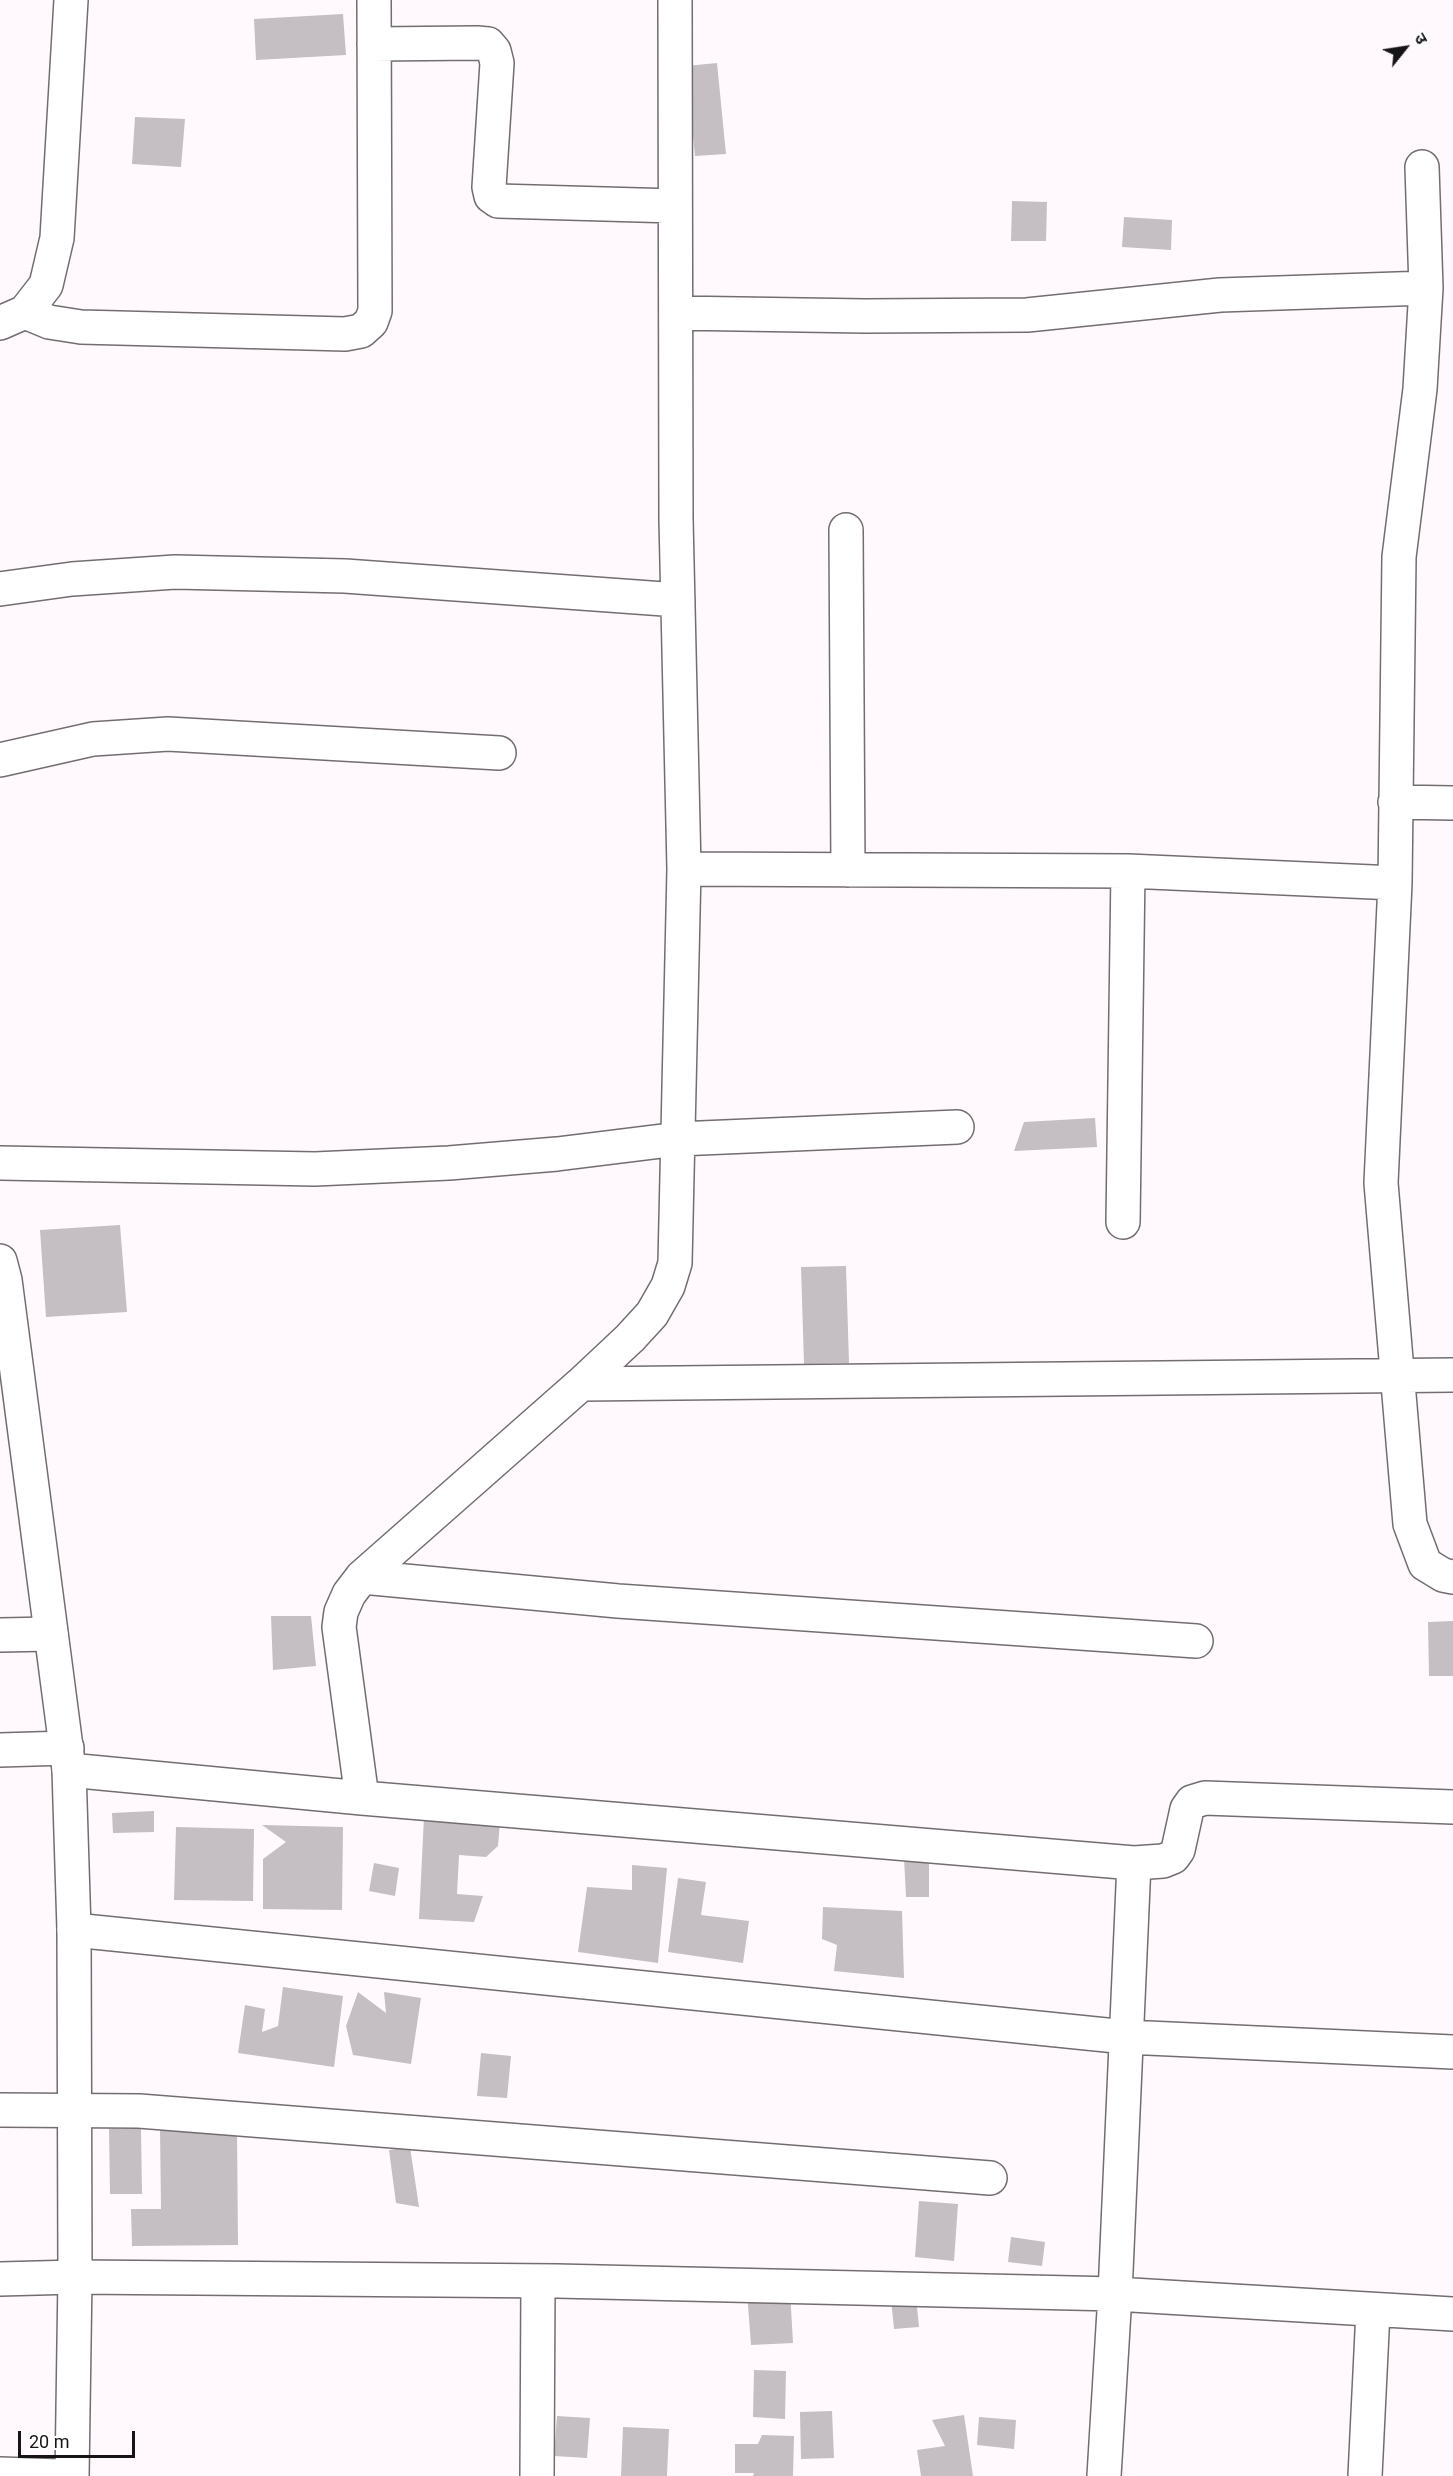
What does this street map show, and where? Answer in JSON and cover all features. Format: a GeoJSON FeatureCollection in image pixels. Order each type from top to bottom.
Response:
{"type":"FeatureCollection","features":[{"type":"Feature","properties":{"kind":"street"},"geometry":{"type":"LineString","coordinates":[[13,317],[46,285],[57,238],[71,0]]}},
{"type":"Feature","properties":{"kind":"street"},"geometry":{"type":"LineString","coordinates":[[13,317],[81,327],[345,334],[362,331],[371,321],[375,311],[374,0]]}},
{"type":"Feature","properties":{"kind":"street"},"geometry":{"type":"LineString","coordinates":[[362,1798],[339,1627],[341,1612],[349,1593],[362,1577],[630,1338],[652,1314],[668,1286],[675,1263],[684,869],[678,600],[675,0]]}},
{"type":"Feature","properties":{"kind":"street"},"geometry":{"type":"LineString","coordinates":[[374,44],[477,43],[488,44],[494,51],[497,63],[489,187],[491,196],[498,201],[675,206]]}},
{"type":"Feature","properties":{"kind":"street"},"geometry":{"type":"LineString","coordinates":[[1422,167],[1426,288],[1420,388],[1399,557],[1395,883],[1381,1183],[1410,1524],[1425,1564],[1443,1575],[1453,1577]]}},
{"type":"Feature","properties":{"kind":"street"},"geometry":{"type":"LineString","coordinates":[[676,313],[865,316],[1027,315],[1220,295],[1426,288]]}},
{"type":"Feature","properties":{"kind":"street"},"geometry":{"type":"LineString","coordinates":[[846,530],[848,870]]}},
{"type":"Feature","properties":{"kind":"street"},"geometry":{"type":"LineString","coordinates":[[0,589],[72,579],[174,572],[345,576],[678,600]]}},
{"type":"Feature","properties":{"kind":"street"},"geometry":{"type":"LineString","coordinates":[[0,760],[93,739],[168,734],[499,753]]}},
{"type":"Feature","properties":{"kind":"street"},"geometry":{"type":"LineString","coordinates":[[1395,802],[1453,803]]}},
{"type":"Feature","properties":{"kind":"street"},"geometry":{"type":"LineString","coordinates":[[684,869],[1128,871],[1395,883]]}},
{"type":"Feature","properties":{"kind":"street"},"geometry":{"type":"LineString","coordinates":[[1123,1222],[1128,871]]}},
{"type":"Feature","properties":{"kind":"street"},"geometry":{"type":"LineString","coordinates":[[0,1163],[315,1169],[450,1163],[557,1154],[678,1139],[957,1128]]}},
{"type":"Feature","properties":{"kind":"street"},"geometry":{"type":"LineString","coordinates":[[0,1261],[68,1759],[74,1930],[75,2277],[72,2476]]}},
{"type":"Feature","properties":{"kind":"street"},"geometry":{"type":"LineString","coordinates":[[581,1384],[1453,1376]]}},
{"type":"Feature","properties":{"kind":"street"},"geometry":{"type":"LineString","coordinates":[[362,1577],[618,1601],[1196,1641]]}},
{"type":"Feature","properties":{"kind":"street"},"geometry":{"type":"LineString","coordinates":[[0,1635],[51,1634]]}},
{"type":"Feature","properties":{"kind":"street"},"geometry":{"type":"LineString","coordinates":[[0,1750],[362,1798],[1134,1863],[1163,1861],[1173,1857],[1178,1850],[1187,1809],[1192,1802],[1204,1798],[1453,1807]]}},
{"type":"Feature","properties":{"kind":"street"},"geometry":{"type":"LineString","coordinates":[[1104,2476],[1115,2294],[1134,1863]]}},
{"type":"Feature","properties":{"kind":"street"},"geometry":{"type":"LineString","coordinates":[[74,1930],[1126,2037],[1453,2052]]}},
{"type":"Feature","properties":{"kind":"street"},"geometry":{"type":"LineString","coordinates":[[0,2110],[139,2111],[990,2178]]}},
{"type":"Feature","properties":{"kind":"street"},"geometry":{"type":"LineString","coordinates":[[0,2279],[75,2277],[538,2281],[1115,2294],[1453,2314]]}},
{"type":"Feature","properties":{"kind":"street"},"geometry":{"type":"LineString","coordinates":[[537,2476],[538,2281]]}},
{"type":"Feature","properties":{"kind":"street"},"geometry":{"type":"LineString","coordinates":[[1365,2476],[1372,2311]]}},
{"type":"Feature","properties":{"kind":"street"},"geometry":{"type":"LineString","coordinates":[[0,2474],[60,2476]]}},
{"type":"Feature","properties":{"kind":"building"},"geometry":{"type":"Polygon","coordinates":[[[343,14],[346,55],[256,60],[254,19],[343,14]]]}},
{"type":"Feature","properties":{"kind":"building"},"geometry":{"type":"Polygon","coordinates":[[[717,63],[726,154],[695,156],[686,66],[717,63]]]}},
{"type":"Feature","properties":{"kind":"building"},"geometry":{"type":"Polygon","coordinates":[[[135,117],[185,119],[181,167],[132,164],[135,117]]]}},
{"type":"Feature","properties":{"kind":"building"},"geometry":{"type":"Polygon","coordinates":[[[1012,201],[1047,202],[1046,241],[1011,241],[1012,201]]]}},
{"type":"Feature","properties":{"kind":"building"},"geometry":{"type":"Polygon","coordinates":[[[1124,217],[1172,220],[1171,250],[1122,247],[1124,217]]]}},
{"type":"Feature","properties":{"kind":"building"},"geometry":{"type":"Polygon","coordinates":[[[1095,1118],[1097,1147],[1014,1151],[1024,1122],[1095,1118]]]}},
{"type":"Feature","properties":{"kind":"building"},"geometry":{"type":"Polygon","coordinates":[[[120,1225],[127,1312],[46,1317],[40,1230],[120,1225]]]}},
{"type":"Feature","properties":{"kind":"building"},"geometry":{"type":"Polygon","coordinates":[[[846,1266],[849,1363],[804,1364],[801,1267],[846,1266]]]}},
{"type":"Feature","properties":{"kind":"building"},"geometry":{"type":"Polygon","coordinates":[[[271,1616],[311,1616],[316,1666],[273,1670],[271,1616]]]}},
{"type":"Feature","properties":{"kind":"building"},"geometry":{"type":"Polygon","coordinates":[[[1453,1621],[1453,1676],[1429,1676],[1428,1622],[1453,1621]]]}},
{"type":"Feature","properties":{"kind":"building"},"geometry":{"type":"Polygon","coordinates":[[[154,1811],[154,1832],[113,1833],[112,1813],[154,1811]]]}},
{"type":"Feature","properties":{"kind":"building"},"geometry":{"type":"Polygon","coordinates":[[[424,1817],[500,1821],[498,1846],[486,1857],[459,1855],[457,1894],[483,1896],[474,1922],[419,1919],[424,1817]]]}},
{"type":"Feature","properties":{"kind":"building"},"geometry":{"type":"Polygon","coordinates":[[[262,1825],[343,1827],[342,1910],[263,1909],[263,1859],[286,1842],[262,1825]]]}},
{"type":"Feature","properties":{"kind":"building"},"geometry":{"type":"Polygon","coordinates":[[[176,1827],[254,1829],[253,1901],[174,1900],[176,1827]]]}},
{"type":"Feature","properties":{"kind":"building"},"geometry":{"type":"Polygon","coordinates":[[[904,1858],[929,1858],[929,1897],[906,1897],[904,1858]]]}},
{"type":"Feature","properties":{"kind":"building"},"geometry":{"type":"Polygon","coordinates":[[[374,1863],[399,1868],[395,1896],[369,1891],[374,1863]]]}},
{"type":"Feature","properties":{"kind":"building"},"geometry":{"type":"Polygon","coordinates":[[[632,1865],[667,1868],[658,1963],[578,1952],[587,1887],[632,1890],[632,1865]]]}},
{"type":"Feature","properties":{"kind":"building"},"geometry":{"type":"Polygon","coordinates":[[[678,1878],[706,1882],[701,1915],[749,1921],[743,1963],[668,1952],[678,1878]]]}},
{"type":"Feature","properties":{"kind":"building"},"geometry":{"type":"Polygon","coordinates":[[[823,1907],[902,1911],[904,1978],[834,1971],[837,1945],[822,1939],[823,1907]]]}},
{"type":"Feature","properties":{"kind":"building"},"geometry":{"type":"Polygon","coordinates":[[[283,1987],[343,1996],[334,2067],[238,2053],[245,2005],[265,2009],[262,2032],[278,2026],[283,1987]]]}},
{"type":"Feature","properties":{"kind":"building"},"geometry":{"type":"Polygon","coordinates":[[[358,1992],[386,2013],[384,1992],[421,1998],[411,2064],[353,2055],[346,2026],[358,1992]]]}},
{"type":"Feature","properties":{"kind":"building"},"geometry":{"type":"Polygon","coordinates":[[[481,2053],[511,2056],[507,2098],[477,2096],[481,2053]]]}},
{"type":"Feature","properties":{"kind":"building"},"geometry":{"type":"Polygon","coordinates":[[[160,2128],[237,2128],[238,2245],[132,2246],[131,2209],[161,2209],[160,2128]]]}},
{"type":"Feature","properties":{"kind":"building"},"geometry":{"type":"Polygon","coordinates":[[[109,2129],[141,2129],[142,2194],[110,2194],[109,2129]]]}},
{"type":"Feature","properties":{"kind":"building"},"geometry":{"type":"Polygon","coordinates":[[[410,2147],[419,2207],[396,2203],[389,2150],[410,2147]]]}},
{"type":"Feature","properties":{"kind":"building"},"geometry":{"type":"Polygon","coordinates":[[[919,2201],[958,2204],[954,2261],[915,2257],[919,2201]]]}},
{"type":"Feature","properties":{"kind":"building"},"geometry":{"type":"Polygon","coordinates":[[[1011,2237],[1045,2242],[1042,2266],[1008,2262],[1011,2237]]]}},
{"type":"Feature","properties":{"kind":"building"},"geometry":{"type":"Polygon","coordinates":[[[790,2290],[793,2343],[751,2345],[747,2292],[790,2290]]]}},
{"type":"Feature","properties":{"kind":"building"},"geometry":{"type":"Polygon","coordinates":[[[916,2297],[919,2327],[894,2329],[891,2299],[916,2297]]]}},
{"type":"Feature","properties":{"kind":"building"},"geometry":{"type":"Polygon","coordinates":[[[754,2370],[786,2371],[785,2419],[753,2417],[754,2370]]]}},
{"type":"Feature","properties":{"kind":"building"},"geometry":{"type":"Polygon","coordinates":[[[832,2411],[834,2458],[801,2459],[800,2412],[832,2411]]]}},
{"type":"Feature","properties":{"kind":"building"},"geometry":{"type":"Polygon","coordinates":[[[964,2415],[973,2476],[921,2476],[917,2450],[945,2446],[932,2420],[964,2415]]]}},
{"type":"Feature","properties":{"kind":"building"},"geometry":{"type":"Polygon","coordinates":[[[557,2416],[590,2418],[587,2458],[554,2456],[557,2416]]]}},
{"type":"Feature","properties":{"kind":"building"},"geometry":{"type":"Polygon","coordinates":[[[979,2417],[1016,2420],[1014,2449],[977,2445],[979,2417]]]}},
{"type":"Feature","properties":{"kind":"building"},"geometry":{"type":"Polygon","coordinates":[[[623,2427],[669,2429],[667,2476],[621,2476],[623,2427]]]}},
{"type":"Feature","properties":{"kind":"building"},"geometry":{"type":"Polygon","coordinates":[[[762,2435],[794,2436],[793,2476],[753,2476],[754,2473],[735,2473],[735,2444],[758,2444],[762,2435]]]}}]}
